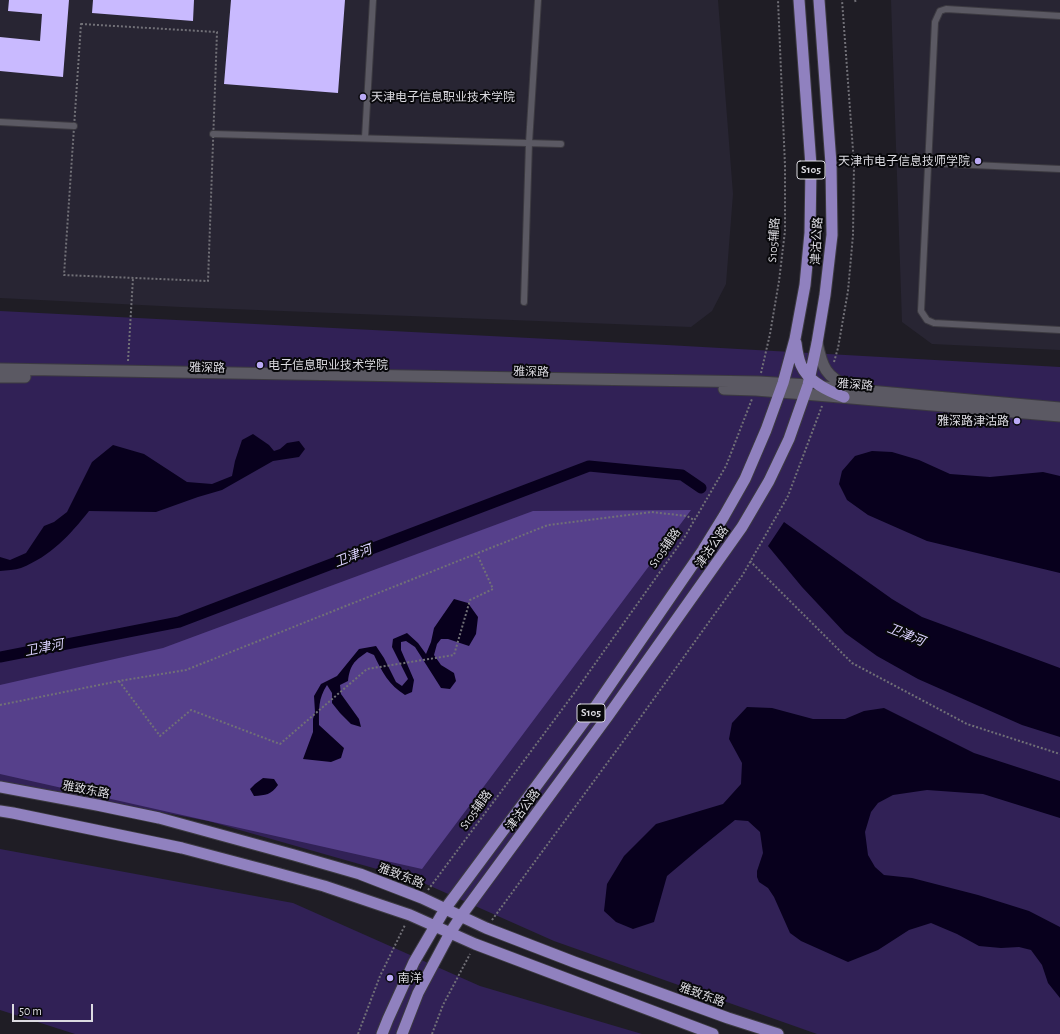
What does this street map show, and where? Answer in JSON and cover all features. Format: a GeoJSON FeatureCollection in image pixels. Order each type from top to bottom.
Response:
{"type":"FeatureCollection","features":[{"type":"Feature","properties":{"kind":"main road","name":"津沽公路"},"geometry":{"type":"LineString","coordinates":[[382,1034],[411,969],[434,926],[445,909],[595,707],[702,550],[724,516],[744,479],[766,430],[782,388],[795,339],[805,285],[810,233],[811,166],[799,0]]}},
{"type":"Feature","properties":{"kind":"main road","name":"津沽公路"},"geometry":{"type":"LineString","coordinates":[[402,1034],[418,993],[450,933],[461,916],[608,716],[742,527],[769,481],[786,446],[807,385],[817,343],[826,295],[832,235],[831,164],[819,0]]}},
{"type":"Feature","properties":{"kind":"main road"},"geometry":{"type":"LineString","coordinates":[[795,339],[800,364],[804,372],[807,385]]}},
{"type":"Feature","properties":{"kind":"main road"},"geometry":{"type":"LineString","coordinates":[[822,387],[844,397]]}},
{"type":"Feature","properties":{"kind":"main road","name":"雅致东路"},"geometry":{"type":"LineString","coordinates":[[0,787],[160,818],[286,852],[360,874],[422,898],[486,928],[574,962],[728,1018],[778,1034]]}},
{"type":"Feature","properties":{"kind":"main road"},"geometry":{"type":"LineString","coordinates":[[0,812],[13,813],[182,848],[324,886],[410,915],[450,933],[576,983],[714,1034]]}},
{"type":"Feature","properties":{"kind":"street"},"geometry":{"type":"LineString","coordinates":[[817,343],[820,359],[831,376],[840,383],[855,390]]}},
{"type":"Feature","properties":{"kind":"street","name":"雅深路"},"geometry":{"type":"LineString","coordinates":[[0,369],[757,386],[782,388],[807,385],[1060,408]]}},
{"type":"Feature","properties":{"kind":"street","name":"雅深路"},"geometry":{"type":"LineString","coordinates":[[0,377],[594,386],[757,386]]}},
{"type":"Feature","properties":{"kind":"street","name":"雅深路"},"geometry":{"type":"LineString","coordinates":[[807,385],[844,397],[1060,416]]}},
{"type":"Feature","properties":{"kind":"lane"},"geometry":{"type":"LineString","coordinates":[[365,138],[373,0]]}},
{"type":"Feature","properties":{"kind":"lane"},"geometry":{"type":"LineString","coordinates":[[524,302],[529,143],[538,0]]}},
{"type":"Feature","properties":{"kind":"lane"},"geometry":{"type":"LineString","coordinates":[[1060,16],[946,10],[940,11],[935,22],[921,311],[927,320],[934,323],[1060,330]]}},
{"type":"Feature","properties":{"kind":"lane"},"geometry":{"type":"LineString","coordinates":[[0,122],[74,126]]}},
{"type":"Feature","properties":{"kind":"lane"},"geometry":{"type":"LineString","coordinates":[[213,134],[561,144]]}},
{"type":"Feature","properties":{"kind":"lane"},"geometry":{"type":"LineString","coordinates":[[928,162],[1060,169]]}},
{"type":"Feature","properties":{"kind":"path","name":"S105辅路"},"geometry":{"type":"LineString","coordinates":[[422,898],[574,692],[684,538],[726,466],[757,386],[770,334],[779,281],[785,231],[785,166],[778,0]]}},
{"type":"Feature","properties":{"kind":"path"},"geometry":{"type":"LineString","coordinates":[[82,24],[217,32],[208,281],[64,274],[74,126],[82,24]]}},
{"type":"Feature","properties":{"kind":"path"},"geometry":{"type":"LineString","coordinates":[[127,372],[133,278]]}},
{"type":"Feature","properties":{"kind":"path"},"geometry":{"type":"LineString","coordinates":[[0,705],[119,681],[186,670],[548,525],[651,512],[687,516],[694,520]]}},
{"type":"Feature","properties":{"kind":"path"},"geometry":{"type":"LineString","coordinates":[[119,681],[160,736],[191,710],[280,744],[367,669],[454,655],[470,600],[493,589],[477,554]]}},
{"type":"Feature","properties":{"kind":"path"},"geometry":{"type":"LineString","coordinates":[[750,561],[852,663],[967,724],[1060,754]]}},
{"type":"Feature","properties":{"kind":"path"},"geometry":{"type":"LineString","coordinates":[[358,1034],[380,976],[410,915]]}},
{"type":"Feature","properties":{"kind":"shaded area","name":"天津电子信息职业技术学院"},"geometry":{"type":"Polygon","coordinates":[[[0,0],[718,0],[733,194],[726,284],[712,311],[691,327],[181,307],[0,298],[0,0]]]}},
{"type":"Feature","properties":{"kind":"shaded area","name":"天津市电子信息技师学院"},"geometry":{"type":"Polygon","coordinates":[[[891,0],[1060,0],[1060,350],[932,344],[902,322],[891,0]]]}},
{"type":"Feature","properties":{"kind":"shaded area"},"geometry":{"type":"Polygon","coordinates":[[[0,311],[667,345],[1060,367],[1060,1034],[817,1034],[554,941],[419,881],[208,821],[0,782],[0,311]]]}},
{"type":"Feature","properties":{"kind":"shaded area"},"geometry":{"type":"Polygon","coordinates":[[[691,510],[422,869],[0,774],[0,685],[163,648],[533,511],[691,510]]]}},
{"type":"Feature","properties":{"kind":"shaded area"},"geometry":{"type":"Polygon","coordinates":[[[0,849],[293,903],[480,986],[642,1034],[75,1034],[0,1010],[0,849]]]}},
{"type":"Feature","properties":{"kind":"water"},"geometry":{"type":"Polygon","coordinates":[[[253,434],[269,445],[274,451],[280,449],[287,443],[299,441],[305,449],[299,457],[273,461],[222,490],[156,512],[89,511],[75,528],[51,551],[21,568],[0,571],[0,557],[10,560],[26,553],[44,526],[54,522],[67,512],[92,462],[113,445],[144,454],[187,482],[212,484],[232,476],[242,440],[253,434]]]}},
{"type":"Feature","properties":{"kind":"water"},"geometry":{"type":"Polygon","coordinates":[[[872,451],[892,452],[919,460],[950,474],[990,477],[1043,472],[1060,476],[1060,573],[927,541],[868,515],[847,500],[839,484],[842,471],[855,456],[872,451]]]}},
{"type":"Feature","properties":{"kind":"water"},"geometry":{"type":"Polygon","coordinates":[[[784,522],[892,599],[922,617],[1060,668],[1060,737],[1022,725],[918,679],[877,656],[845,633],[802,587],[768,546],[784,522]]]}},
{"type":"Feature","properties":{"kind":"water"},"geometry":{"type":"Polygon","coordinates":[[[454,599],[468,603],[478,617],[476,634],[469,646],[448,639],[441,639],[437,644],[434,655],[441,665],[454,673],[456,681],[450,689],[441,688],[415,647],[406,641],[401,642],[401,650],[414,680],[412,692],[405,695],[386,678],[374,655],[367,652],[351,667],[348,681],[340,685],[341,694],[359,719],[361,727],[351,724],[340,713],[332,703],[332,693],[327,685],[324,690],[319,709],[319,725],[344,748],[341,758],[331,762],[303,759],[313,732],[313,719],[315,712],[314,696],[321,684],[337,676],[359,649],[376,646],[396,682],[402,686],[408,679],[392,647],[393,639],[407,633],[418,643],[426,654],[431,642],[434,628],[454,599]]]}},
{"type":"Feature","properties":{"kind":"water"},"geometry":{"type":"Polygon","coordinates":[[[747,707],[772,708],[813,719],[845,719],[864,711],[884,708],[974,753],[1060,781],[1060,818],[983,794],[927,790],[893,795],[878,803],[871,812],[865,832],[868,855],[875,867],[884,875],[912,878],[978,895],[1029,911],[1060,927],[1060,998],[1048,983],[1042,965],[1031,950],[1019,947],[1001,948],[979,946],[957,934],[931,923],[909,930],[878,950],[848,962],[801,941],[790,933],[774,897],[768,888],[759,882],[757,871],[763,853],[760,832],[748,821],[735,820],[667,876],[654,922],[633,929],[616,922],[604,911],[607,884],[624,856],[656,824],[723,804],[741,784],[742,763],[729,739],[732,723],[747,707]]]}},
{"type":"Feature","properties":{"kind":"water"},"geometry":{"type":"Polygon","coordinates":[[[263,778],[274,779],[278,785],[268,794],[254,796],[250,789],[263,778]]]}},
{"type":"Feature","properties":{"kind":"building"},"geometry":{"type":"Polygon","coordinates":[[[9,0],[69,0],[63,77],[0,71],[0,37],[40,41],[42,14],[8,11],[9,0]]]}},
{"type":"Feature","properties":{"kind":"building"},"geometry":{"type":"Polygon","coordinates":[[[93,0],[194,0],[193,21],[92,13],[93,0]]]}},
{"type":"Feature","properties":{"kind":"building"},"geometry":{"type":"Polygon","coordinates":[[[231,0],[345,0],[338,93],[224,84],[231,0]]]}},
{"type":"Feature","properties":{"kind":"waterway","name":"卫津河"},"geometry":{"type":"LineString","coordinates":[[0,657],[179,622],[589,466],[682,475],[701,488]]}},
{"type":"Feature","properties":{"kind":"place","name":"天津电子信息职业技术学院"},"geometry":{"type":"Point","coordinates":[363,97]}},
{"type":"Feature","properties":{"kind":"place","name":"天津市电子信息技师学院"},"geometry":{"type":"Point","coordinates":[978,161]}},
{"type":"Feature","properties":{"kind":"place","name":"电子信息职业技术学院"},"geometry":{"type":"Point","coordinates":[260,365]}},
{"type":"Feature","properties":{"kind":"place","name":"雅深路津沽路"},"geometry":{"type":"Point","coordinates":[1017,421]}},
{"type":"Feature","properties":{"kind":"place","name":"南洋"},"geometry":{"type":"Point","coordinates":[390,978]}}]}
